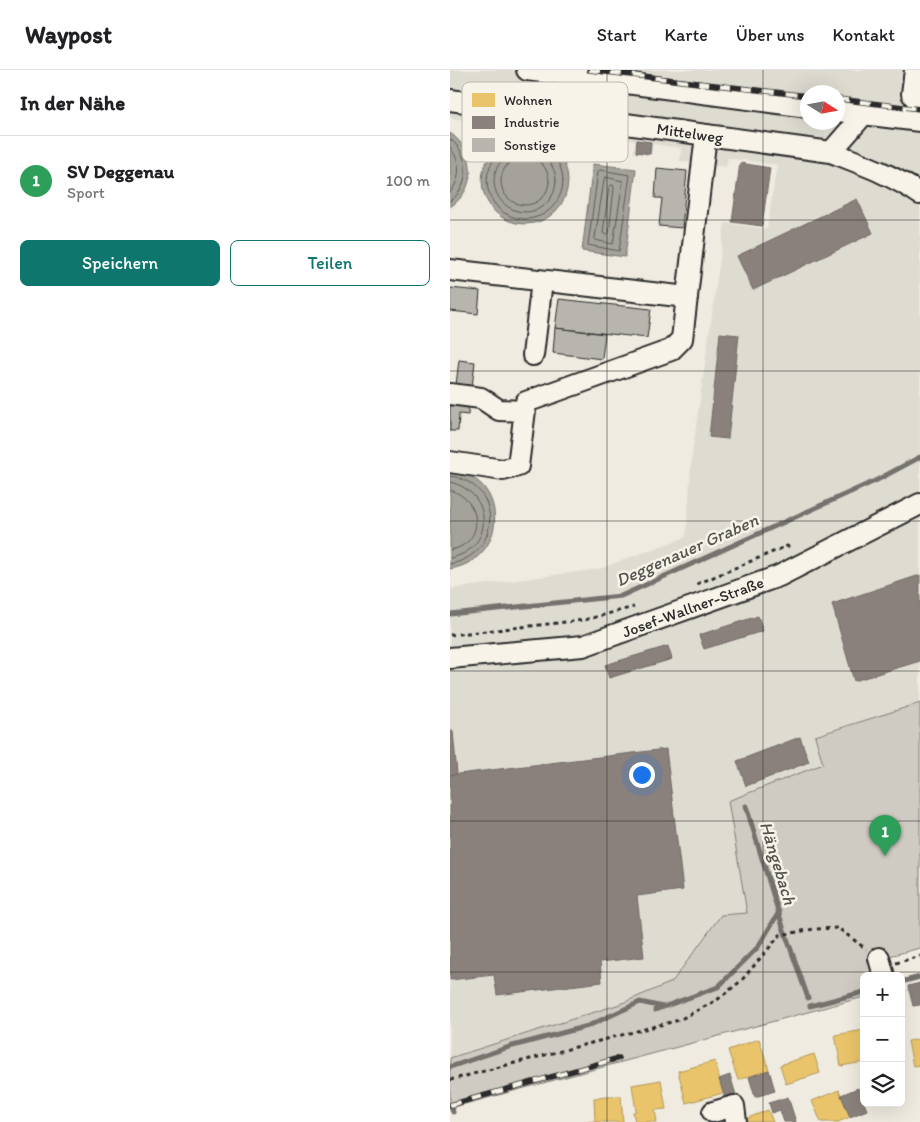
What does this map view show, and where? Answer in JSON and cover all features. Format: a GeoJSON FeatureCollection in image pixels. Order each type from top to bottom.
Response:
{"type":"FeatureCollection","features":[{"type":"Feature","properties":{"kind":"street"},"geometry":{"type":"LineString","coordinates":[[527,70],[618,82]]}},
{"type":"Feature","properties":{"kind":"street"},"geometry":{"type":"LineString","coordinates":[[915,70],[912,94],[920,104]]}},
{"type":"Feature","properties":{"kind":"street"},"geometry":{"type":"LineString","coordinates":[[628,83],[800,106]]}},
{"type":"Feature","properties":{"kind":"street"},"geometry":{"type":"LineString","coordinates":[[845,112],[920,121]]}},
{"type":"Feature","properties":{"kind":"street"},"geometry":{"type":"LineString","coordinates":[[831,152],[864,114]]}},
{"type":"Feature","properties":{"kind":"street","name":"Mittelweg"},"geometry":{"type":"LineString","coordinates":[[628,124],[831,152],[870,166],[920,194]]}},
{"type":"Feature","properties":{"kind":"street"},"geometry":{"type":"LineString","coordinates":[[450,462],[503,470],[518,466],[526,402],[671,350],[682,339],[706,135]]}},
{"type":"Feature","properties":{"kind":"street"},"geometry":{"type":"LineString","coordinates":[[450,270],[688,297]]}},
{"type":"Feature","properties":{"kind":"street"},"geometry":{"type":"LineString","coordinates":[[533,355],[542,281]]}},
{"type":"Feature","properties":{"kind":"street"},"geometry":{"type":"LineString","coordinates":[[450,394],[481,398],[499,410],[525,411]]}},
{"type":"Feature","properties":{"kind":"street","name":"Josef-Wallner-Straße"},"geometry":{"type":"LineString","coordinates":[[450,658],[583,646],[779,576],[920,504]]}},
{"type":"Feature","properties":{"kind":"street"},"geometry":{"type":"LineString","coordinates":[[713,1112],[734,1106],[736,1122]]}},
{"type":"Feature","properties":{"kind":"path"},"geometry":{"type":"LineString","coordinates":[[696,585],[787,546],[812,559]]}},
{"type":"Feature","properties":{"kind":"path"},"geometry":{"type":"LineString","coordinates":[[450,635],[584,620],[642,605]]}},
{"type":"Feature","properties":{"kind":"path"},"geometry":{"type":"LineString","coordinates":[[450,1080],[679,1020],[717,1000],[742,981],[780,935],[814,929],[838,928],[881,967],[920,956]]}},
{"type":"Feature","properties":{"kind":"shaded area"},"geometry":{"type":"Polygon","coordinates":[[[450,70],[920,70],[920,703],[815,735],[823,764],[728,801],[747,913],[721,915],[672,982],[620,1004],[450,1058],[450,589],[599,569],[686,537],[692,455],[725,223],[767,229],[777,165],[728,158],[726,167],[680,161],[681,148],[653,144],[651,155],[634,153],[635,141],[628,140],[628,82],[462,82],[462,119],[450,118],[450,70]]]}},
{"type":"Feature","properties":{"kind":"shaded area"},"geometry":{"type":"Polygon","coordinates":[[[920,703],[920,948],[882,958],[884,972],[860,972],[860,998],[450,1108],[450,1058],[620,1004],[672,982],[721,915],[747,913],[728,801],[823,764],[815,736],[920,703]]]}},
{"type":"Feature","properties":{"kind":"water"},"geometry":{"type":"Polygon","coordinates":[[[450,133],[462,146],[462,162],[469,162],[470,170],[469,181],[465,191],[459,200],[450,207],[450,133]]]}},
{"type":"Feature","properties":{"kind":"water"},"geometry":{"type":"Polygon","coordinates":[[[488,162],[562,162],[567,173],[567,189],[560,205],[549,216],[533,223],[517,223],[501,216],[490,205],[483,189],[483,173],[488,162]]]}},
{"type":"Feature","properties":{"kind":"water"},"geometry":{"type":"Polygon","coordinates":[[[593,164],[636,169],[625,257],[582,251],[593,164]]]}},
{"type":"Feature","properties":{"kind":"water"},"geometry":{"type":"Polygon","coordinates":[[[450,471],[469,475],[482,486],[491,500],[495,517],[492,534],[484,549],[470,562],[450,569],[450,471]]]}},
{"type":"Feature","properties":{"kind":"building: Wohnen"},"geometry":{"type":"Polygon","coordinates":[[[860,1031],[860,1063],[841,1066],[835,1035],[860,1031]]]}},
{"type":"Feature","properties":{"kind":"building: Wohnen"},"geometry":{"type":"Polygon","coordinates":[[[759,1039],[769,1070],[738,1080],[728,1050],[759,1039]]]}},
{"type":"Feature","properties":{"kind":"building: Wohnen"},"geometry":{"type":"Polygon","coordinates":[[[920,1039],[920,1065],[913,1066],[908,1041],[920,1039]]]}},
{"type":"Feature","properties":{"kind":"building: Wohnen"},"geometry":{"type":"Polygon","coordinates":[[[814,1054],[820,1073],[786,1084],[780,1065],[814,1054]]]}},
{"type":"Feature","properties":{"kind":"building: Wohnen"},"geometry":{"type":"Polygon","coordinates":[[[715,1061],[723,1093],[686,1103],[678,1071],[715,1061]]]}},
{"type":"Feature","properties":{"kind":"building: Wohnen"},"geometry":{"type":"Polygon","coordinates":[[[661,1080],[666,1109],[655,1110],[657,1122],[635,1122],[633,1112],[636,1111],[632,1085],[661,1080]]]}},
{"type":"Feature","properties":{"kind":"building: Wohnen"},"geometry":{"type":"Polygon","coordinates":[[[839,1090],[850,1117],[838,1122],[821,1122],[812,1101],[839,1090]]]}},
{"type":"Feature","properties":{"kind":"building: Wohnen"},"geometry":{"type":"Polygon","coordinates":[[[621,1096],[623,1122],[586,1122],[595,1121],[594,1098],[621,1096]]]}},
{"type":"Feature","properties":{"kind":"building: Wohnen"},"geometry":{"type":"Polygon","coordinates":[[[768,1110],[773,1122],[738,1122],[768,1110]]]}},
{"type":"Feature","properties":{"kind":"building: Industrie"},"geometry":{"type":"Polygon","coordinates":[[[637,140],[651,142],[650,154],[636,152],[637,140]]]}},
{"type":"Feature","properties":{"kind":"building: Industrie"},"geometry":{"type":"Polygon","coordinates":[[[740,163],[770,168],[762,226],[732,222],[740,163]]]}},
{"type":"Feature","properties":{"kind":"building: Industrie"},"geometry":{"type":"Polygon","coordinates":[[[857,199],[873,233],[753,290],[737,256],[857,199]]]}},
{"type":"Feature","properties":{"kind":"building: Industrie"},"geometry":{"type":"Polygon","coordinates":[[[720,333],[739,335],[728,439],[709,437],[720,333]]]}},
{"type":"Feature","properties":{"kind":"building: Industrie"},"geometry":{"type":"Polygon","coordinates":[[[920,575],[920,661],[854,681],[832,604],[920,575]]]}},
{"type":"Feature","properties":{"kind":"building: Industrie"},"geometry":{"type":"Polygon","coordinates":[[[758,616],[763,631],[704,649],[699,635],[758,616]]]}},
{"type":"Feature","properties":{"kind":"building: Industrie"},"geometry":{"type":"Polygon","coordinates":[[[668,646],[672,659],[609,678],[605,665],[668,646]]]}},
{"type":"Feature","properties":{"kind":"building: Industrie"},"geometry":{"type":"Polygon","coordinates":[[[450,731],[453,731],[457,774],[450,775],[450,731]]]}},
{"type":"Feature","properties":{"kind":"building: Industrie"},"geometry":{"type":"Polygon","coordinates":[[[800,737],[809,762],[746,786],[737,761],[800,737]]]}},
{"type":"Feature","properties":{"kind":"building: Industrie"},"geometry":{"type":"Polygon","coordinates":[[[666,749],[683,890],[637,896],[644,957],[600,962],[602,982],[497,995],[494,975],[450,980],[450,775],[666,749]]]}},
{"type":"Feature","properties":{"kind":"building: Industrie"},"geometry":{"type":"Polygon","coordinates":[[[920,983],[920,1005],[913,1006],[908,986],[920,983]]]}},
{"type":"Feature","properties":{"kind":"building: Industrie"},"geometry":{"type":"Polygon","coordinates":[[[769,1070],[775,1091],[755,1097],[749,1077],[769,1070]]]}},
{"type":"Feature","properties":{"kind":"building: Industrie"},"geometry":{"type":"Polygon","coordinates":[[[730,1075],[736,1095],[725,1099],[719,1079],[730,1075]]]}},
{"type":"Feature","properties":{"kind":"building: Industrie"},"geometry":{"type":"Polygon","coordinates":[[[858,1088],[860,1107],[866,1107],[867,1110],[850,1117],[841,1095],[858,1088]]]}},
{"type":"Feature","properties":{"kind":"building: Industrie"},"geometry":{"type":"Polygon","coordinates":[[[788,1097],[796,1122],[784,1122],[780,1110],[772,1113],[769,1103],[788,1097]]]}},
{"type":"Feature","properties":{"kind":"building: Sonstige"},"geometry":{"type":"Polygon","coordinates":[[[657,168],[687,171],[682,228],[659,226],[662,198],[655,198],[657,168]]]}},
{"type":"Feature","properties":{"kind":"building: Sonstige"},"geometry":{"type":"Polygon","coordinates":[[[450,288],[480,291],[478,314],[450,311],[450,288]]]}},
{"type":"Feature","properties":{"kind":"building: Sonstige"},"geometry":{"type":"Polygon","coordinates":[[[559,299],[651,309],[647,338],[555,328],[559,299]]]}},
{"type":"Feature","properties":{"kind":"building: Sonstige"},"geometry":{"type":"Polygon","coordinates":[[[555,328],[605,334],[602,359],[553,353],[555,328]]]}},
{"type":"Feature","properties":{"kind":"building: Sonstige"},"geometry":{"type":"Polygon","coordinates":[[[459,360],[475,362],[472,387],[456,385],[459,360]]]}},
{"type":"Feature","properties":{"kind":"building: Sonstige"},"geometry":{"type":"Polygon","coordinates":[[[450,400],[469,402],[468,415],[459,414],[458,431],[450,431],[450,400]]]}},
{"type":"Feature","properties":{"kind":"waterway","name":"Deggenauer Graben"},"geometry":{"type":"LineString","coordinates":[[450,614],[621,596],[877,480],[920,457]]}},
{"type":"Feature","properties":{"kind":"waterway","name":"Hängebach"},"geometry":{"type":"LineString","coordinates":[[746,806],[783,927],[808,998]]}},
{"type":"Feature","properties":{"kind":"waterway"},"geometry":{"type":"LineString","coordinates":[[655,1010],[718,987],[758,947],[779,912]]}},
{"type":"Feature","properties":{"kind":"waterway"},"geometry":{"type":"LineString","coordinates":[[905,981],[920,977]]}},
{"type":"Feature","properties":{"kind":"waterway"},"geometry":{"type":"LineString","coordinates":[[810,1006],[860,993]]}},
{"type":"Feature","properties":{"kind":"waterway"},"geometry":{"type":"LineString","coordinates":[[450,1067],[509,1047],[588,1026],[640,1002],[663,1007]]}},
{"type":"Feature","properties":{"kind":"railway"},"geometry":{"type":"LineString","coordinates":[[589,70],[800,95]]}},
{"type":"Feature","properties":{"kind":"railway"},"geometry":{"type":"LineString","coordinates":[[845,100],[920,109]]}},
{"type":"Feature","properties":{"kind":"railway"},"geometry":{"type":"LineString","coordinates":[[450,1105],[619,1058]]}},
{"type":"Feature","properties":{"kind":"place","name":"SV Deggenau"},"geometry":{"type":"Point","coordinates":[885,856]}}]}
